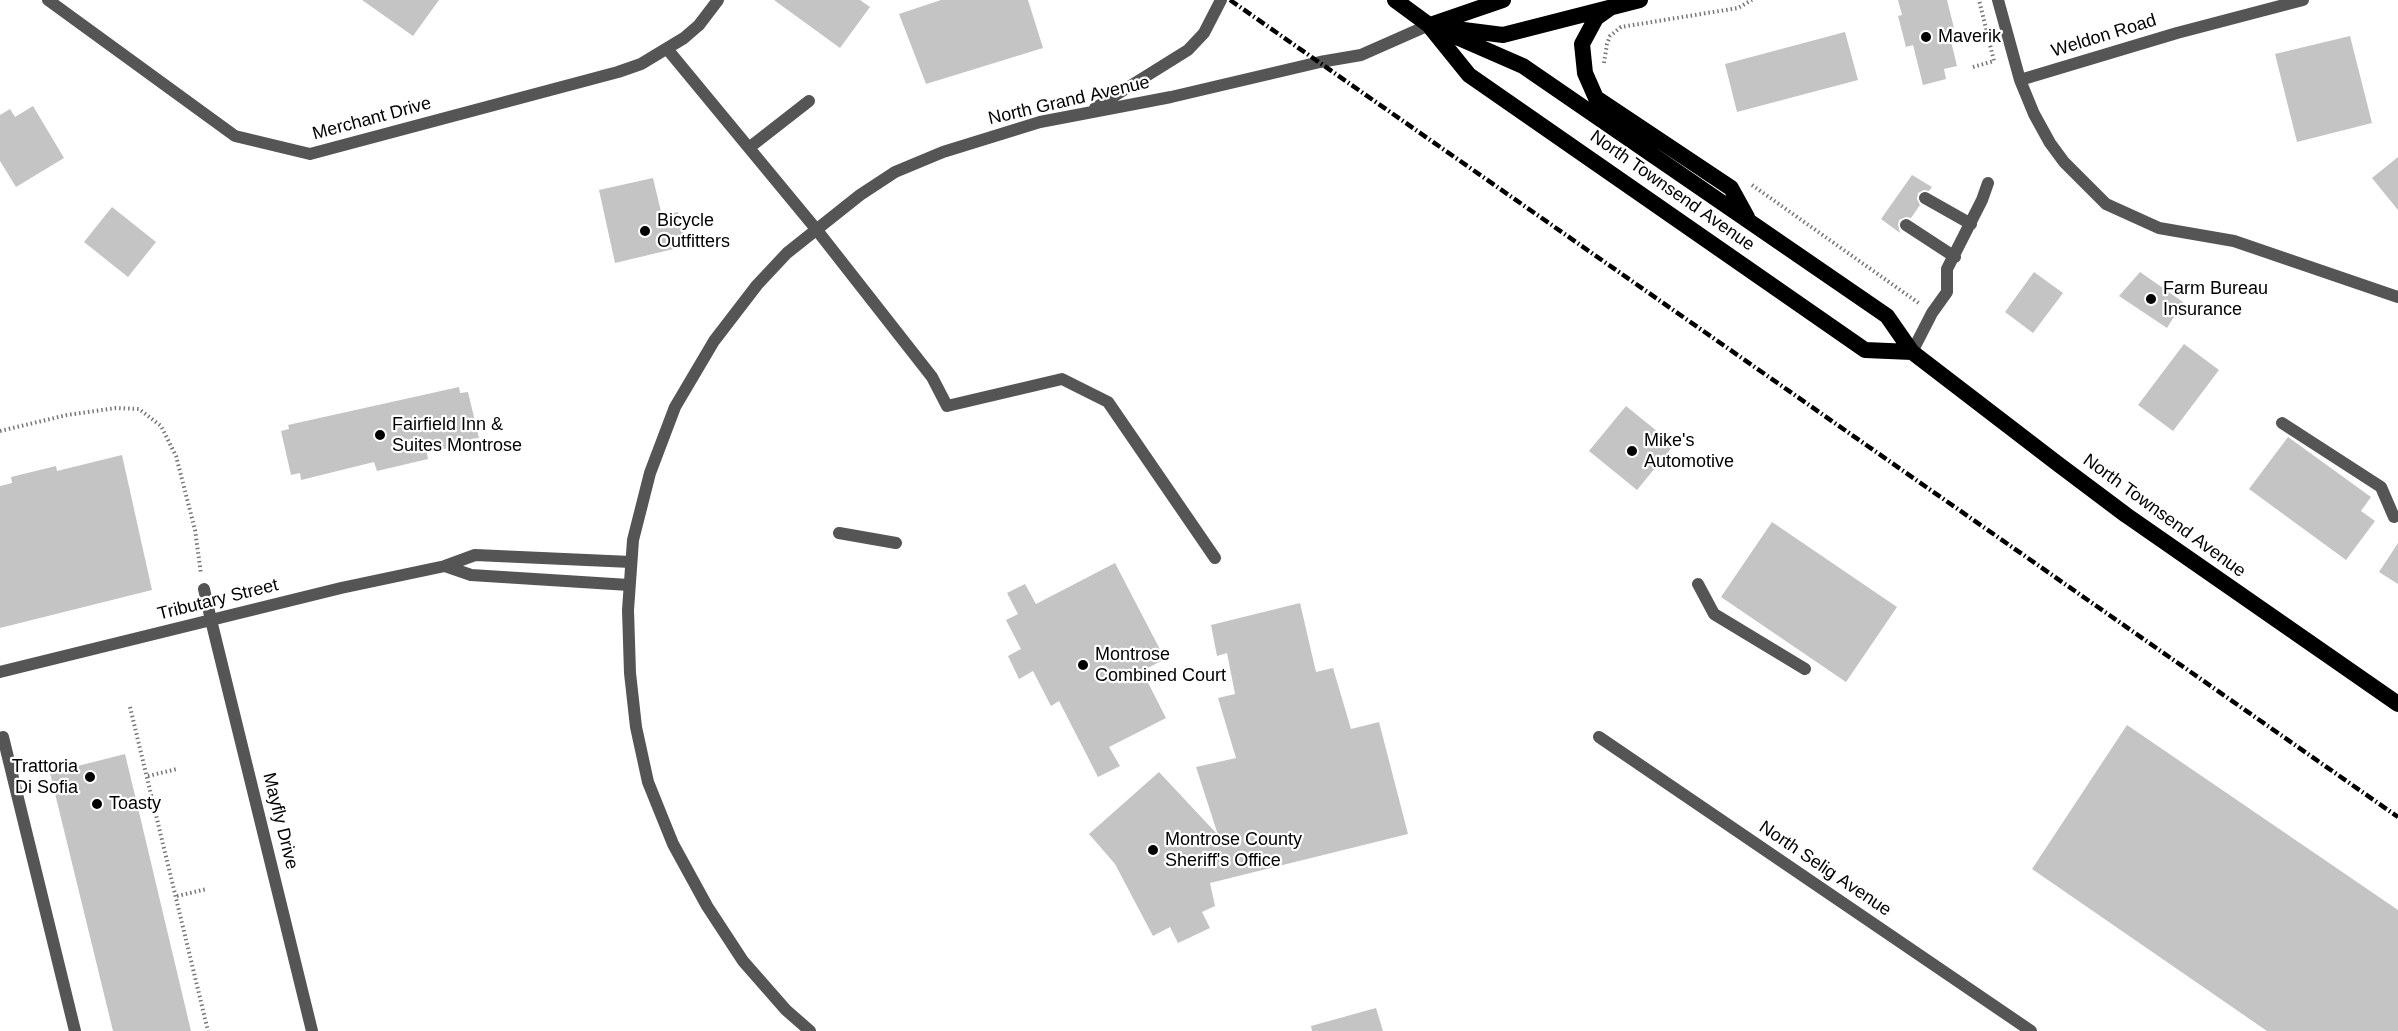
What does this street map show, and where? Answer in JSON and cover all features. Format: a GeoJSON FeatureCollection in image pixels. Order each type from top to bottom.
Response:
{"type":"FeatureCollection","features":[{"type":"Feature","properties":{"kind":"highway","name":"North Townsend Avenue"},"geometry":{"type":"LineString","coordinates":[[1395,0],[1429,25],[1523,66],[1887,316],[1912,352],[2126,515],[2398,704]]}},
{"type":"Feature","properties":{"kind":"highway"},"geometry":{"type":"LineString","coordinates":[[1429,25],[1503,0]]}},
{"type":"Feature","properties":{"kind":"highway"},"geometry":{"type":"LineString","coordinates":[[1429,25],[1503,35],[1640,0]]}},
{"type":"Feature","properties":{"kind":"highway"},"geometry":{"type":"LineString","coordinates":[[1610,8],[1596,18],[1582,44],[1585,73],[1596,98],[1731,188],[1748,220]]}},
{"type":"Feature","properties":{"kind":"highway","name":"North Townsend Avenue"},"geometry":{"type":"LineString","coordinates":[[1429,25],[1469,75],[1865,350],[1912,352]]}},
{"type":"Feature","properties":{"kind":"street","name":"Merchant Drive"},"geometry":{"type":"LineString","coordinates":[[48,0],[235,136],[310,154],[641,64],[668,50],[699,25],[718,0]]}},
{"type":"Feature","properties":{"kind":"street"},"geometry":{"type":"LineString","coordinates":[[1089,112],[1188,50],[1204,33],[1221,0]]}},
{"type":"Feature","properties":{"kind":"street"},"geometry":{"type":"LineString","coordinates":[[1998,0],[2020,80],[2034,114],[2050,143],[2081,181],[2106,204],[2159,228],[2234,241],[2398,297]]}},
{"type":"Feature","properties":{"kind":"street","name":"Weldon Road"},"geometry":{"type":"LineString","coordinates":[[2020,80],[2177,33],[2303,0]]}},
{"type":"Feature","properties":{"kind":"street","name":"North Grand Avenue"},"geometry":{"type":"LineString","coordinates":[[810,1031],[786,1010],[743,961],[707,906],[673,844],[648,782],[636,727],[630,674],[629,585],[633,540],[650,473],[675,407],[714,341],[757,285],[787,253],[860,195],[895,172],[943,152],[1040,122],[1171,97],[1280,71],[1361,55],[1429,25]]}},
{"type":"Feature","properties":{"kind":"street"},"geometry":{"type":"LineString","coordinates":[[668,50],[750,147],[932,377],[947,406],[1062,379],[1108,402],[1215,558]]}},
{"type":"Feature","properties":{"kind":"street"},"geometry":{"type":"LineString","coordinates":[[750,147],[809,101]]}},
{"type":"Feature","properties":{"kind":"street"},"geometry":{"type":"LineString","coordinates":[[1912,352],[1932,313],[1947,292],[1947,269],[1971,224],[1988,183]]}},
{"type":"Feature","properties":{"kind":"street"},"geometry":{"type":"LineString","coordinates":[[1924,198],[1971,224]]}},
{"type":"Feature","properties":{"kind":"street"},"geometry":{"type":"LineString","coordinates":[[1906,225],[1955,257]]}},
{"type":"Feature","properties":{"kind":"street"},"geometry":{"type":"LineString","coordinates":[[2282,423],[2381,487],[2394,517]]}},
{"type":"Feature","properties":{"kind":"street"},"geometry":{"type":"LineString","coordinates":[[839,533],[896,543]]}},
{"type":"Feature","properties":{"kind":"street","name":"Tributary Street"},"geometry":{"type":"LineString","coordinates":[[0,672],[341,588],[445,566],[481,555],[631,562]]}},
{"type":"Feature","properties":{"kind":"street","name":"Tributary Street"},"geometry":{"type":"LineString","coordinates":[[445,566],[471,575],[629,585]]}},
{"type":"Feature","properties":{"kind":"street"},"geometry":{"type":"LineString","coordinates":[[1698,584],[1714,614],[1805,669]]}},
{"type":"Feature","properties":{"kind":"street","name":"Mayfly Drive"},"geometry":{"type":"LineString","coordinates":[[204,589],[312,1031]]}},
{"type":"Feature","properties":{"kind":"street"},"geometry":{"type":"LineString","coordinates":[[3,737],[75,1031]]}},
{"type":"Feature","properties":{"kind":"street","name":"North Selig Avenue"},"geometry":{"type":"LineString","coordinates":[[1599,737],[2031,1031]]}},
{"type":"Feature","properties":{"kind":"path"},"geometry":{"type":"LineString","coordinates":[[1605,70],[1607,44],[1614,32],[1621,27],[1712,10],[1730,10],[1752,0]]}},
{"type":"Feature","properties":{"kind":"path"},"geometry":{"type":"LineString","coordinates":[[1973,67],[1994,61],[1979,0]]}},
{"type":"Feature","properties":{"kind":"path"},"geometry":{"type":"LineString","coordinates":[[1743,180],[1932,313]]}},
{"type":"Feature","properties":{"kind":"path"},"geometry":{"type":"LineString","coordinates":[[0,431],[68,415],[116,408],[139,409],[161,426],[176,456],[186,492],[195,530],[204,589]]}},
{"type":"Feature","properties":{"kind":"path"},"geometry":{"type":"LineString","coordinates":[[130,707],[208,1031]]}},
{"type":"Feature","properties":{"kind":"path"},"geometry":{"type":"LineString","coordinates":[[147,776],[177,769]]}},
{"type":"Feature","properties":{"kind":"path"},"geometry":{"type":"LineString","coordinates":[[177,896],[207,889]]}},
{"type":"Feature","properties":{"kind":"building"},"geometry":{"type":"Polygon","coordinates":[[[362,0],[439,0],[413,36],[362,0]]]}},
{"type":"Feature","properties":{"kind":"building"},"geometry":{"type":"Polygon","coordinates":[[[774,0],[860,0],[870,7],[840,48],[774,0]]]}},
{"type":"Feature","properties":{"kind":"building"},"geometry":{"type":"Polygon","coordinates":[[[941,0],[1028,0],[1043,48],[926,84],[899,14],[941,0]]]}},
{"type":"Feature","properties":{"kind":"building","name":"Maverik"},"geometry":{"type":"Polygon","coordinates":[[[1898,0],[1947,0],[1954,28],[1948,29],[1957,66],[1944,69],[1946,79],[1923,85],[1913,45],[1906,47],[1898,16],[1902,15],[1898,0]]]}},
{"type":"Feature","properties":{"kind":"building"},"geometry":{"type":"Polygon","coordinates":[[[1845,32],[1858,80],[1737,112],[1725,64],[1845,32]]]}},
{"type":"Feature","properties":{"kind":"building"},"geometry":{"type":"Polygon","coordinates":[[[2350,36],[2372,123],[2297,142],[2275,54],[2350,36]]]}},
{"type":"Feature","properties":{"kind":"building"},"geometry":{"type":"Polygon","coordinates":[[[33,106],[64,158],[16,187],[0,161],[0,115],[10,109],[15,117],[33,106]]]}},
{"type":"Feature","properties":{"kind":"building"},"geometry":{"type":"Polygon","coordinates":[[[2398,157],[2398,210],[2372,178],[2398,157]]]}},
{"type":"Feature","properties":{"kind":"building"},"geometry":{"type":"Polygon","coordinates":[[[1912,175],[1932,187],[1929,191],[1924,190],[1918,193],[1917,199],[1920,205],[1911,218],[1906,217],[1899,220],[1900,233],[1881,219],[1912,175]]]}},
{"type":"Feature","properties":{"kind":"building","name":"Bicycle Outfitters"},"geometry":{"type":"Polygon","coordinates":[[[653,178],[662,216],[678,212],[686,246],[615,263],[599,190],[653,178]]]}},
{"type":"Feature","properties":{"kind":"building"},"geometry":{"type":"Polygon","coordinates":[[[112,207],[156,242],[128,277],[84,242],[112,207]]]}},
{"type":"Feature","properties":{"kind":"building"},"geometry":{"type":"Polygon","coordinates":[[[2034,272],[2063,293],[2033,333],[2005,312],[2034,272]]]}},
{"type":"Feature","properties":{"kind":"building","name":"Farm Bureau Insurance"},"geometry":{"type":"Polygon","coordinates":[[[2140,272],[2183,302],[2167,328],[2119,296],[2140,272]]]}},
{"type":"Feature","properties":{"kind":"building"},"geometry":{"type":"Polygon","coordinates":[[[2184,344],[2219,370],[2173,431],[2138,405],[2184,344]]]}},
{"type":"Feature","properties":{"kind":"building","name":"Fairfield Inn & Suites Montrose"},"geometry":{"type":"Polygon","coordinates":[[[459,387],[460,393],[468,392],[479,438],[471,439],[471,443],[427,453],[428,459],[377,471],[374,462],[301,480],[300,473],[291,475],[281,431],[289,429],[288,425],[459,387]]]}},
{"type":"Feature","properties":{"kind":"building"},"geometry":{"type":"Polygon","coordinates":[[[1626,406],[1674,445],[1637,490],[1589,451],[1626,406]]]}},
{"type":"Feature","properties":{"kind":"building"},"geometry":{"type":"Polygon","coordinates":[[[2288,437],[2371,497],[2361,511],[2375,521],[2346,560],[2249,489],[2288,437]]]}},
{"type":"Feature","properties":{"kind":"building"},"geometry":{"type":"Polygon","coordinates":[[[122,455],[152,590],[0,628],[0,486],[12,483],[11,477],[56,466],[57,471],[122,455]]]}},
{"type":"Feature","properties":{"kind":"building"},"geometry":{"type":"Polygon","coordinates":[[[1772,522],[1897,607],[1846,682],[1721,597],[1772,522]]]}},
{"type":"Feature","properties":{"kind":"building"},"geometry":{"type":"Polygon","coordinates":[[[2398,543],[2398,584],[2379,572],[2398,543]]]}},
{"type":"Feature","properties":{"kind":"building","name":"Montrose Combined Court"},"geometry":{"type":"Polygon","coordinates":[[[1115,563],[1165,659],[1142,671],[1166,718],[1109,747],[1120,766],[1098,777],[1059,701],[1051,706],[1033,671],[1019,679],[1008,656],[1021,649],[1006,620],[1018,614],[1007,593],[1025,584],[1036,604],[1115,563]]]}},
{"type":"Feature","properties":{"kind":"building"},"geometry":{"type":"Polygon","coordinates":[[[1300,603],[1316,672],[1333,668],[1351,729],[1379,722],[1408,834],[1210,883],[1215,906],[1202,912],[1210,928],[1178,943],[1170,927],[1153,936],[1115,864],[1089,834],[1159,772],[1218,835],[1196,767],[1236,758],[1218,698],[1235,694],[1227,653],[1217,656],[1211,625],[1300,603]]]}},
{"type":"Feature","properties":{"kind":"building"},"geometry":{"type":"Polygon","coordinates":[[[2127,725],[2398,910],[2398,1031],[2267,1031],[2032,869],[2127,725]]]}},
{"type":"Feature","properties":{"kind":"building"},"geometry":{"type":"Polygon","coordinates":[[[125,754],[191,1031],[113,1031],[50,773],[125,754]]]}},
{"type":"Feature","properties":{"kind":"building"},"geometry":{"type":"Polygon","coordinates":[[[1376,1008],[1383,1031],[1312,1031],[1311,1026],[1376,1008]]]}},
{"type":"Feature","properties":{"kind":"railway"},"geometry":{"type":"LineString","coordinates":[[1230,0],[2398,817]]}},
{"type":"Feature","properties":{"kind":"place","name":"Maverik"},"geometry":{"type":"Point","coordinates":[1926,37]}},
{"type":"Feature","properties":{"kind":"place","name":"Bicycle Outfitters"},"geometry":{"type":"Point","coordinates":[645,231]}},
{"type":"Feature","properties":{"kind":"place","name":"Farm Bureau Insurance"},"geometry":{"type":"Point","coordinates":[2151,299]}},
{"type":"Feature","properties":{"kind":"place","name":"Fairfield Inn & Suites Montrose"},"geometry":{"type":"Point","coordinates":[380,435]}},
{"type":"Feature","properties":{"kind":"place","name":"Mike's Automotive"},"geometry":{"type":"Point","coordinates":[1632,451]}},
{"type":"Feature","properties":{"kind":"place","name":"Montrose Combined Court"},"geometry":{"type":"Point","coordinates":[1083,665]}},
{"type":"Feature","properties":{"kind":"place","name":"Trattoria Di Sofia"},"geometry":{"type":"Point","coordinates":[90,777]}},
{"type":"Feature","properties":{"kind":"place","name":"Toasty"},"geometry":{"type":"Point","coordinates":[97,804]}},
{"type":"Feature","properties":{"kind":"place","name":"Montrose County Sheriff's Office"},"geometry":{"type":"Point","coordinates":[1153,850]}}]}
